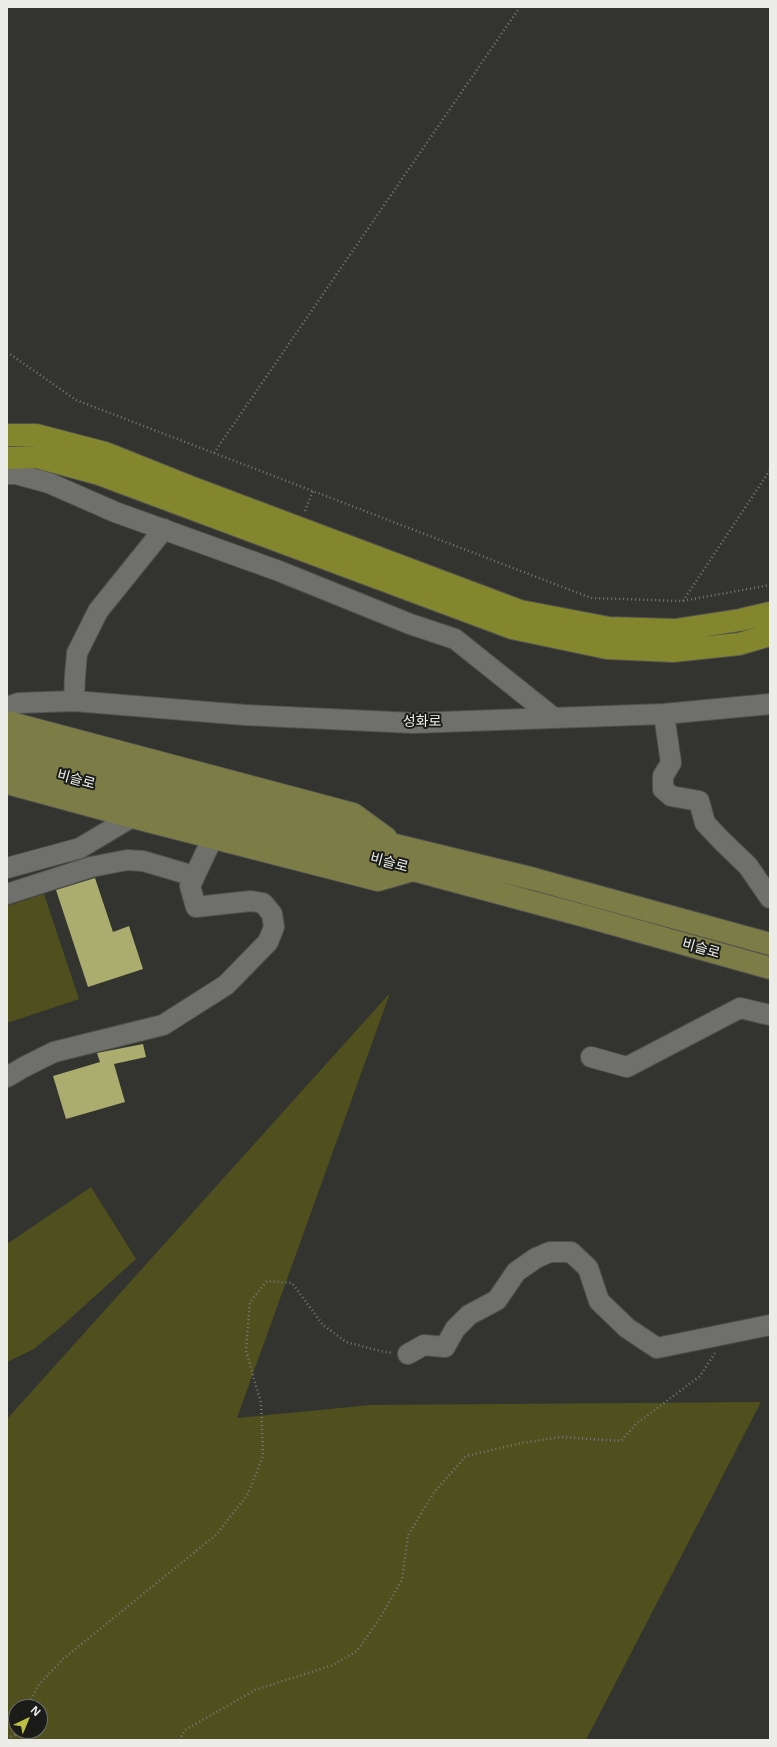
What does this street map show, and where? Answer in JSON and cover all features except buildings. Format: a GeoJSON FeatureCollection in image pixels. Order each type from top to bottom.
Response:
{"type":"FeatureCollection","features":[{"type":"Feature","properties":{"kind":"highway"},"geometry":{"type":"LineString","coordinates":[[7,435],[36,435],[105,453],[190,487],[520,611],[609,628],[675,630],[740,620],[770,613]]}},
{"type":"Feature","properties":{"kind":"highway"},"geometry":{"type":"LineString","coordinates":[[7,458],[36,457],[100,474],[512,628],[607,648],[672,651],[739,644],[770,635]]}},
{"type":"Feature","properties":{"kind":"main road"},"geometry":{"type":"LineString","coordinates":[[7,722],[353,814],[395,844]]}},
{"type":"Feature","properties":{"kind":"main road","name":"비슬로"},"geometry":{"type":"LineString","coordinates":[[7,743],[279,825],[414,870],[770,968]]}},
{"type":"Feature","properties":{"kind":"main road","name":"비슬로"},"geometry":{"type":"LineString","coordinates":[[7,761],[279,825],[395,844],[534,879],[770,944]]}},
{"type":"Feature","properties":{"kind":"main road"},"geometry":{"type":"LineString","coordinates":[[7,783],[132,817],[378,880],[414,870]]}},
{"type":"Feature","properties":{"kind":"street"},"geometry":{"type":"LineString","coordinates":[[7,474],[16,474],[49,483],[115,512],[279,571],[410,624],[455,639],[554,718]]}},
{"type":"Feature","properties":{"kind":"street"},"geometry":{"type":"LineString","coordinates":[[74,701],[77,653],[98,611],[164,529]]}},
{"type":"Feature","properties":{"kind":"street","name":"성화로"},"geometry":{"type":"LineString","coordinates":[[11,703],[74,701],[245,714],[413,723],[664,714],[770,704]]}},
{"type":"Feature","properties":{"kind":"street"},"geometry":{"type":"LineString","coordinates":[[664,714],[671,763],[663,776],[663,790],[671,796],[699,801],[705,822],[748,866],[770,898]]}},
{"type":"Feature","properties":{"kind":"street"},"geometry":{"type":"LineString","coordinates":[[7,868],[80,848],[132,817]]}},
{"type":"Feature","properties":{"kind":"street"},"geometry":{"type":"LineString","coordinates":[[7,1077],[24,1066],[54,1052],[163,1025],[226,985],[268,942],[274,927],[272,914],[263,903],[251,901],[196,907],[190,886],[213,837]]}},
{"type":"Feature","properties":{"kind":"street"},"geometry":{"type":"LineString","coordinates":[[7,894],[91,867],[127,860],[143,861],[194,876]]}},
{"type":"Feature","properties":{"kind":"street"},"geometry":{"type":"LineString","coordinates":[[591,1057],[627,1067],[740,1008],[770,1015]]}},
{"type":"Feature","properties":{"kind":"street"},"geometry":{"type":"LineString","coordinates":[[408,1354],[424,1345],[445,1347],[455,1329],[469,1315],[497,1300],[516,1272],[536,1258],[550,1252],[571,1252],[588,1268],[599,1301],[627,1328],[657,1348],[770,1325]]}},
{"type":"Feature","properties":{"kind":"path"},"geometry":{"type":"LineString","coordinates":[[214,453],[520,7]]}},
{"type":"Feature","properties":{"kind":"path"},"geometry":{"type":"LineString","coordinates":[[7,352],[76,400],[591,598],[682,601],[770,586]]}},
{"type":"Feature","properties":{"kind":"path"},"geometry":{"type":"LineString","coordinates":[[682,601],[770,470]]}},
{"type":"Feature","properties":{"kind":"path"},"geometry":{"type":"LineString","coordinates":[[304,513],[312,491]]}},
{"type":"Feature","properties":{"kind":"path"},"geometry":{"type":"LineString","coordinates":[[32,1699],[37,1687],[63,1659],[217,1534],[248,1494],[263,1456],[261,1403],[246,1351],[250,1302],[267,1281],[292,1283],[323,1325],[346,1342],[380,1351],[408,1354]]}},
{"type":"Feature","properties":{"kind":"path"},"geometry":{"type":"LineString","coordinates":[[179,1740],[185,1730],[255,1690],[333,1665],[357,1651],[380,1618],[402,1580],[408,1535],[435,1491],[466,1456],[517,1444],[560,1437],[621,1441],[636,1424],[700,1376],[727,1334]]}},
{"type":"Feature","properties":{"kind":"shaded area"},"geometry":{"type":"Polygon","coordinates":[[[44,894],[79,999],[7,1023],[7,906],[44,894]]]}},
{"type":"Feature","properties":{"kind":"shaded area"},"geometry":{"type":"Polygon","coordinates":[[[390,993],[237,1418],[371,1405],[761,1402],[586,1740],[7,1740],[7,1419],[390,993]]]}},
{"type":"Feature","properties":{"kind":"shaded area"},"geometry":{"type":"Polygon","coordinates":[[[91,1187],[136,1259],[34,1349],[7,1362],[7,1244],[91,1187]]]}}]}
